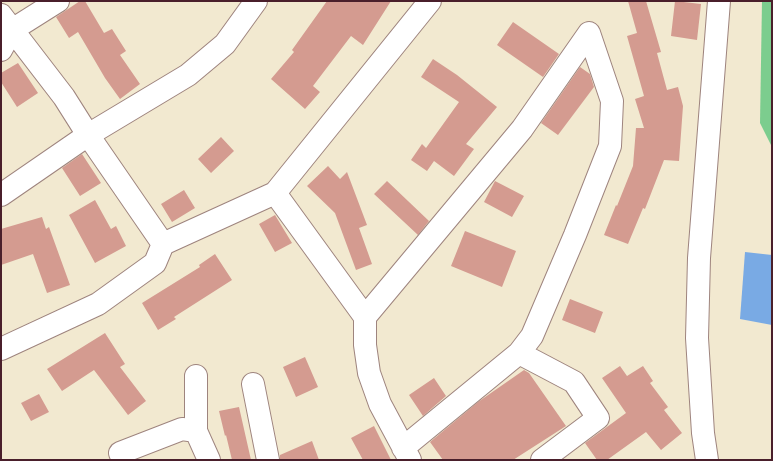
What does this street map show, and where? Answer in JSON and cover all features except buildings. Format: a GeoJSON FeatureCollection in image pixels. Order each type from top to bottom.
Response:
{"type":"FeatureCollection","features":[{"type":"Feature","properties":{"kind":"street"},"geometry":{"type":"LineString","coordinates":[[7,22],[58,1]]}},
{"type":"Feature","properties":{"kind":"street"},"geometry":{"type":"LineString","coordinates":[[1,195],[88,135],[188,75],[225,44],[256,1]]}},
{"type":"Feature","properties":{"kind":"street"},"geometry":{"type":"LineString","coordinates":[[1,349],[98,304],[155,263],[164,244],[275,193],[430,1]]}},
{"type":"Feature","properties":{"kind":"street"},"geometry":{"type":"LineString","coordinates":[[707,460],[700,388],[698,322],[700,258],[719,1]]}},
{"type":"Feature","properties":{"kind":"street"},"geometry":{"type":"LineString","coordinates":[[1,50],[7,22]]}},
{"type":"Feature","properties":{"kind":"street"},"geometry":{"type":"LineString","coordinates":[[7,22],[64,97],[88,135],[164,244]]}},
{"type":"Feature","properties":{"kind":"street"},"geometry":{"type":"LineString","coordinates":[[275,193],[365,317],[365,345],[369,372],[380,404],[406,454],[519,353],[532,336],[610,146],[612,101],[589,32],[522,128],[365,317]]}},
{"type":"Feature","properties":{"kind":"street"},"geometry":{"type":"LineString","coordinates":[[519,353],[574,382],[598,418],[542,460]]}},
{"type":"Feature","properties":{"kind":"street"},"geometry":{"type":"LineString","coordinates":[[196,376],[196,430],[209,460]]}},
{"type":"Feature","properties":{"kind":"street"},"geometry":{"type":"LineString","coordinates":[[253,384],[268,460]]}},
{"type":"Feature","properties":{"kind":"street"},"geometry":{"type":"LineString","coordinates":[[123,460],[120,453],[182,428],[196,430]]}},
{"type":"Feature","properties":{"kind":"green space"},"geometry":{"type":"Polygon","coordinates":[[[762,1],[772,1],[772,145],[760,123],[762,1]]]}},
{"type":"Feature","properties":{"kind":"water"},"geometry":{"type":"Polygon","coordinates":[[[745,252],[772,255],[772,325],[740,319],[745,252]]]}}]}
